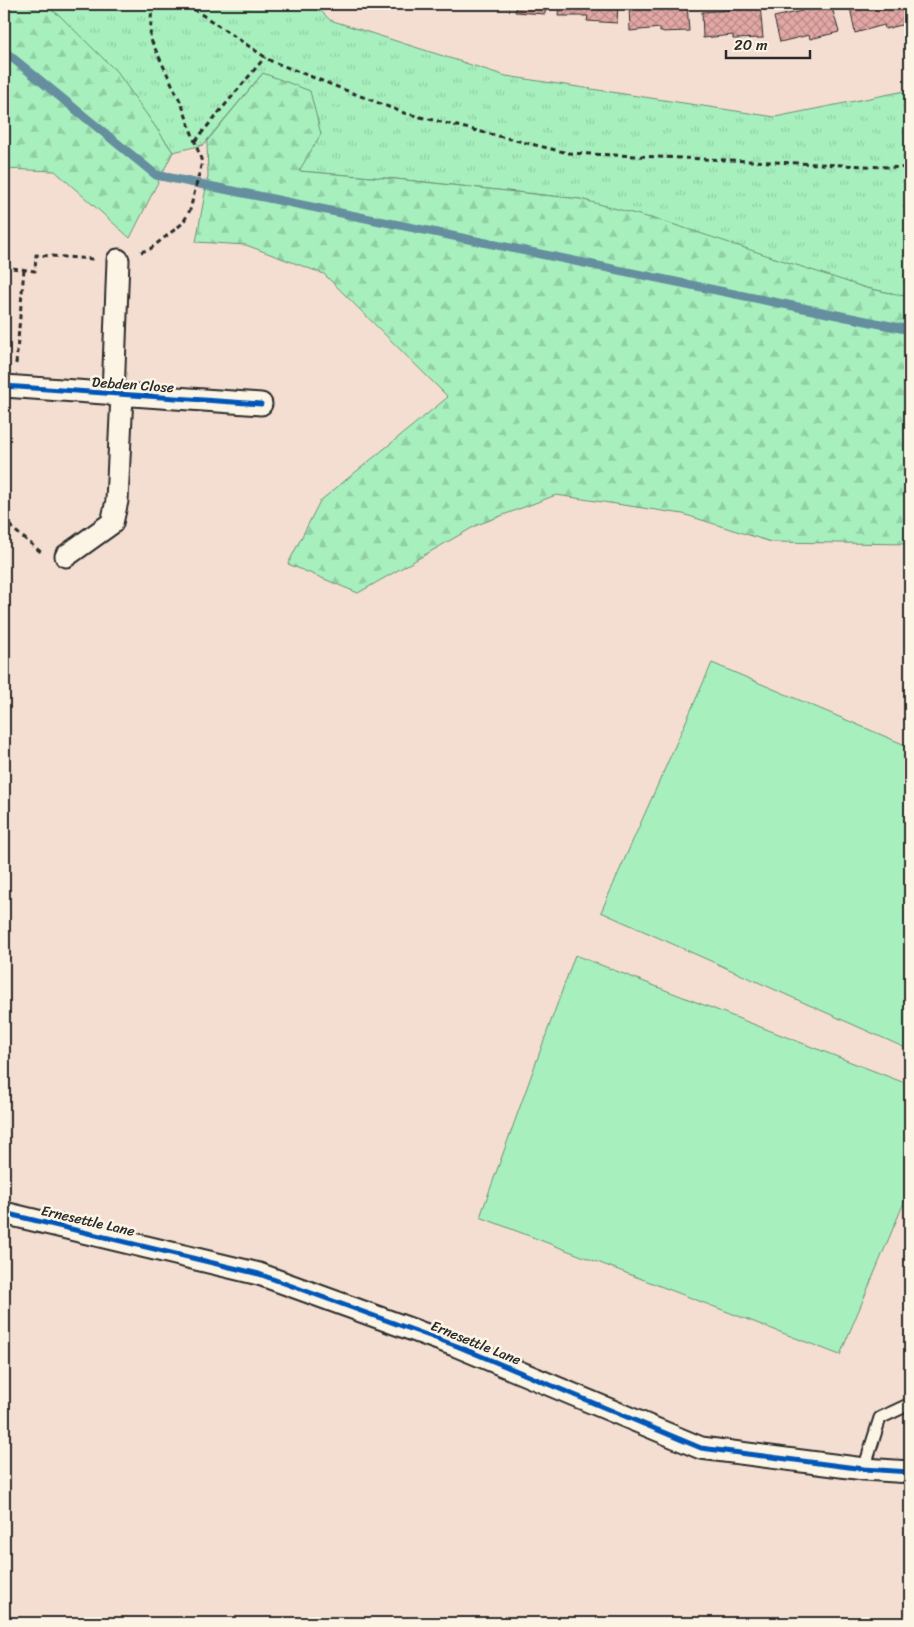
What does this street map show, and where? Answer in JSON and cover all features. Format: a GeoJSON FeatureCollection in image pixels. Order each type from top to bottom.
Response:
{"type":"FeatureCollection","features":[{"type":"Feature","properties":{"kind":"street"},"geometry":{"type":"LineString","coordinates":[[117,395],[118,260]]}},
{"type":"Feature","properties":{"kind":"street","name":"Debden Close"},"geometry":{"type":"LineString","coordinates":[[9,386],[261,404]]}},
{"type":"Feature","properties":{"kind":"street","name":"Debden Close"},"geometry":{"type":"LineString","coordinates":[[66,556],[112,523],[117,501],[117,395]]}},
{"type":"Feature","properties":{"kind":"street","name":"Ernesettle Lane"},"geometry":{"type":"LineString","coordinates":[[4,1213],[259,1274],[457,1346],[701,1448],[864,1469],[910,1472]]}},
{"type":"Feature","properties":{"kind":"lane"},"geometry":{"type":"LineString","coordinates":[[864,1469],[880,1418],[910,1404]]}},
{"type":"Feature","properties":{"kind":"path"},"geometry":{"type":"LineString","coordinates":[[4,267],[35,271],[36,255],[118,260],[150,249],[183,223],[190,210],[202,162],[182,105],[150,38],[152,4]]}},
{"type":"Feature","properties":{"kind":"path"},"geometry":{"type":"LineString","coordinates":[[186,4],[265,57],[404,113],[568,153],[910,168]]}},
{"type":"Feature","properties":{"kind":"path"},"geometry":{"type":"LineString","coordinates":[[195,142],[265,57]]}},
{"type":"Feature","properties":{"kind":"path"},"geometry":{"type":"LineString","coordinates":[[9,386],[24,270]]}},
{"type":"Feature","properties":{"kind":"path"},"geometry":{"type":"LineString","coordinates":[[4,518],[13,530],[44,555],[66,556]]}},
{"type":"Feature","properties":{"kind":"green space"},"geometry":{"type":"Polygon","coordinates":[[[4,4],[42,4],[59,15],[117,72],[173,152],[130,238],[55,171],[4,169],[4,4]]]}},
{"type":"Feature","properties":{"kind":"green space"},"geometry":{"type":"Polygon","coordinates":[[[42,4],[314,4],[330,20],[506,76],[775,117],[910,90],[910,297],[866,288],[580,199],[396,179],[298,171],[321,134],[263,73],[203,145],[173,152],[146,114],[59,15],[42,4]]]}},
{"type":"Feature","properties":{"kind":"green space"},"geometry":{"type":"Polygon","coordinates":[[[263,73],[310,91],[321,134],[299,171],[396,179],[580,199],[669,223],[866,288],[910,297],[910,544],[771,542],[683,514],[556,495],[477,525],[358,593],[288,564],[320,501],[448,397],[324,274],[246,245],[196,242],[208,177],[207,141],[263,73]]]}},
{"type":"Feature","properties":{"kind":"green space"},"geometry":{"type":"Polygon","coordinates":[[[712,663],[910,747],[910,1050],[601,912],[712,663]]]}},
{"type":"Feature","properties":{"kind":"green space"},"geometry":{"type":"Polygon","coordinates":[[[575,955],[910,1085],[910,1188],[840,1355],[480,1217],[575,955]]]}},
{"type":"Feature","properties":{"kind":"building"},"geometry":{"type":"Polygon","coordinates":[[[487,4],[546,4],[545,14],[515,12],[516,7],[486,7],[487,4]]]}},
{"type":"Feature","properties":{"kind":"building"},"geometry":{"type":"Polygon","coordinates":[[[559,4],[618,4],[617,23],[587,21],[588,16],[558,16],[559,4]]]}},
{"type":"Feature","properties":{"kind":"building"},"geometry":{"type":"Polygon","coordinates":[[[687,4],[689,31],[660,32],[660,28],[630,31],[629,5],[687,4]]]}},
{"type":"Feature","properties":{"kind":"building"},"geometry":{"type":"Polygon","coordinates":[[[814,4],[831,4],[839,32],[810,39],[809,35],[780,42],[774,17],[802,11],[801,7],[814,4]]]}},
{"type":"Feature","properties":{"kind":"building"},"geometry":{"type":"Polygon","coordinates":[[[865,4],[909,4],[910,23],[885,29],[884,25],[855,33],[850,7],[865,4]]]}},
{"type":"Feature","properties":{"kind":"building"},"geometry":{"type":"Polygon","coordinates":[[[760,5],[763,38],[733,39],[733,35],[703,38],[702,12],[729,10],[730,6],[760,5]]]}},
{"type":"Feature","properties":{"kind":"waterway"},"geometry":{"type":"LineString","coordinates":[[4,51],[156,175],[910,330]]}},
{"type":"Feature","properties":{"kind":"cycle path"},"geometry":{"type":"LineString","coordinates":[[4,386],[261,404]]}},
{"type":"Feature","properties":{"kind":"cycle path"},"geometry":{"type":"LineString","coordinates":[[4,1213],[259,1274],[457,1346],[701,1448],[864,1469],[910,1472]]}}]}
